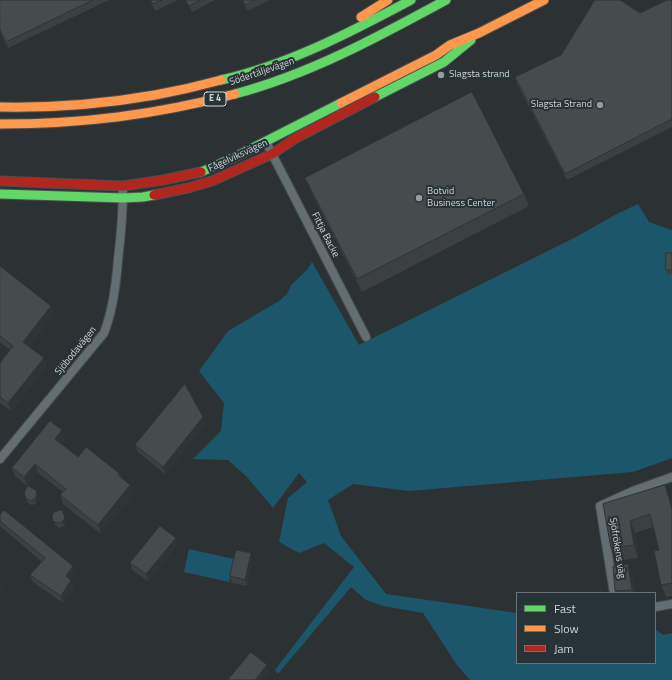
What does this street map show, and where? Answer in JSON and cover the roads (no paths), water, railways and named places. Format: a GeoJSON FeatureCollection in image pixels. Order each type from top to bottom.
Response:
{"type":"FeatureCollection","features":[{"type":"Feature","properties":{"kind":"main road"},"geometry":{"type":"LineString","coordinates":[[311,50],[388,0]]}},
{"type":"Feature","properties":{"kind":"main road","name":"Södertäljevägen"},"geometry":{"type":"LineString","coordinates":[[0,107],[75,106],[126,101],[246,74],[311,50],[370,22],[411,0]]}},
{"type":"Feature","properties":{"kind":"main road","name":"Södertäljevägen"},"geometry":{"type":"LineString","coordinates":[[0,124],[75,123],[129,116],[186,106],[253,89],[316,65],[377,37],[446,0]]}},
{"type":"Feature","properties":{"kind":"main road","name":"Fågelviksvägen"},"geometry":{"type":"LineString","coordinates":[[0,181],[123,186],[198,173],[266,142],[436,55],[450,45],[479,33],[544,0]]}},
{"type":"Feature","properties":{"kind":"main road","name":"Fågelviksvägen"},"geometry":{"type":"LineString","coordinates":[[0,194],[123,198],[143,197],[188,188],[212,181],[272,154],[296,138],[444,62],[479,33]]}},
{"type":"Feature","properties":{"kind":"street","name":"Fittja Backe"},"geometry":{"type":"LineString","coordinates":[[266,142],[366,337]]}},
{"type":"Feature","properties":{"kind":"street","name":"Sjöbodavägen"},"geometry":{"type":"LineString","coordinates":[[0,459],[104,334],[115,297],[122,220],[123,186]]}},
{"type":"Feature","properties":{"kind":"street","name":"Sjöfrökens väg"},"geometry":{"type":"LineString","coordinates":[[614,592],[600,506],[633,491],[672,477]]}},
{"type":"Feature","properties":{"kind":"street"},"geometry":{"type":"LineString","coordinates":[[656,607],[672,604]]}},
{"type":"Feature","properties":{"kind":"place","name":"Slagsta strand"},"geometry":{"type":"Point","coordinates":[441,75]}},
{"type":"Feature","properties":{"kind":"place","name":"Slagsta Strand"},"geometry":{"type":"Point","coordinates":[600,105]}},
{"type":"Feature","properties":{"kind":"place","name":"Botvid Business Center"},"geometry":{"type":"Point","coordinates":[419,198]}}]}
